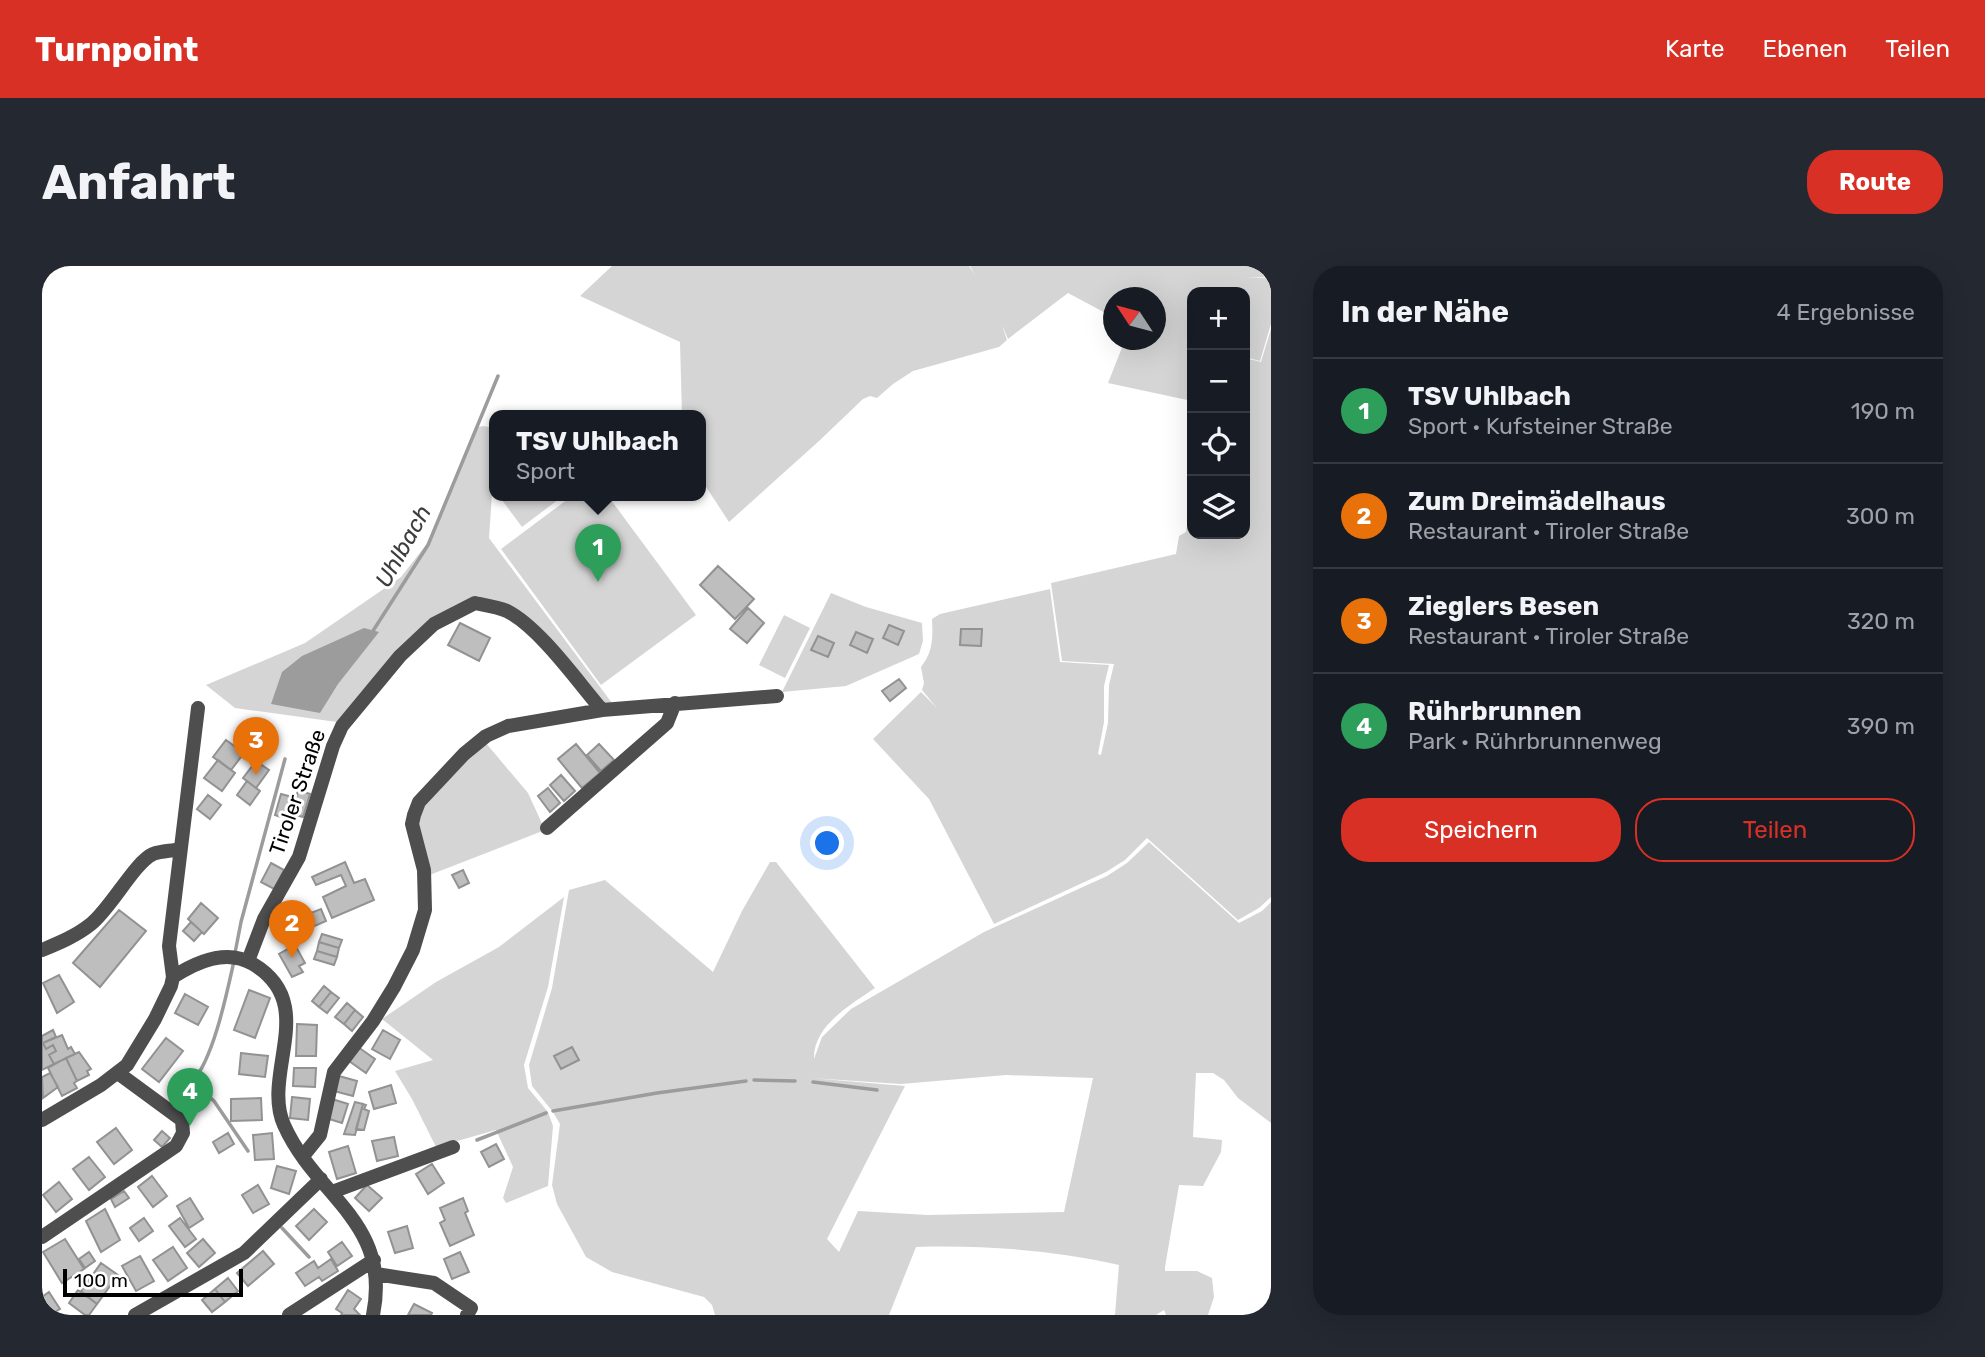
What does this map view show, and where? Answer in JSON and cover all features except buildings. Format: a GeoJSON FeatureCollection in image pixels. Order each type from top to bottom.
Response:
{"type":"FeatureCollection","features":[{"type":"Feature","properties":{"kind":"street","name":"Tiroler Straße"},"geometry":{"type":"LineString","coordinates":[[245,960],[264,919],[299,857],[333,746],[342,726],[392,665],[434,624],[475,603],[506,611],[530,629],[554,653],[601,710]]}},
{"type":"Feature","properties":{"kind":"street"},"geometry":{"type":"LineString","coordinates":[[303,1156],[320,1135],[334,1072],[373,1021],[413,950],[425,910],[424,870],[412,824],[419,802],[464,754],[486,736],[508,726],[601,710],[777,696]]}},
{"type":"Feature","properties":{"kind":"street"},"geometry":{"type":"LineString","coordinates":[[547,828],[667,723],[675,703]]}},
{"type":"Feature","properties":{"kind":"street"},"geometry":{"type":"LineString","coordinates":[[42,1120],[127,1065],[163,1003],[173,977],[169,946],[198,708]]}},
{"type":"Feature","properties":{"kind":"street"},"geometry":{"type":"LineString","coordinates":[[42,950],[65,940],[90,924],[115,899],[139,866],[152,855],[180,849]]}},
{"type":"Feature","properties":{"kind":"street"},"geometry":{"type":"LineString","coordinates":[[173,977],[204,960],[226,958],[245,960],[272,978],[278,987],[284,1002],[286,1027],[280,1109],[285,1128],[303,1156],[360,1228],[371,1249],[375,1267],[373,1315]]}},
{"type":"Feature","properties":{"kind":"street"},"geometry":{"type":"LineString","coordinates":[[42,1237],[176,1146],[181,1139],[182,1120],[118,1073]]}},
{"type":"Feature","properties":{"kind":"street"},"geometry":{"type":"LineString","coordinates":[[332,1192],[453,1147]]}},
{"type":"Feature","properties":{"kind":"street"},"geometry":{"type":"LineString","coordinates":[[135,1315],[244,1253],[321,1179]]}},
{"type":"Feature","properties":{"kind":"street"},"geometry":{"type":"LineString","coordinates":[[289,1315],[375,1267],[434,1283],[471,1308],[467,1315]]}},
{"type":"Feature","properties":{"kind":"shaded area"},"geometry":{"type":"Polygon","coordinates":[[[612,266],[969,266],[975,275],[970,266],[1271,266],[1271,277],[1246,277],[1271,278],[1271,324],[1260,361],[1250,358],[1250,287],[1187,287],[1187,342],[1184,342],[1187,343],[1187,400],[1108,383],[1121,350],[1166,350],[1166,287],[1103,287],[1103,312],[1068,293],[1008,339],[1002,325],[1007,340],[999,347],[913,371],[877,398],[870,396],[863,399],[729,522],[706,487],[706,410],[682,410],[680,342],[580,296],[612,266]]]}},
{"type":"Feature","properties":{"kind":"shaded area"},"geometry":{"type":"Polygon","coordinates":[[[1271,329],[1271,897],[1259,908],[1238,920],[1147,838],[1125,860],[1106,872],[994,924],[929,799],[873,739],[921,692],[936,707],[922,690],[924,683],[921,667],[931,645],[932,619],[940,614],[1050,589],[1060,662],[1109,665],[1104,686],[1104,722],[1098,754],[1101,755],[1108,723],[1109,685],[1114,664],[1062,661],[1051,583],[1176,554],[1179,536],[1186,532],[1187,526],[1187,539],[1250,539],[1250,359],[1261,362],[1271,329]]]}},
{"type":"Feature","properties":{"kind":"shaded area"},"geometry":{"type":"Polygon","coordinates":[[[489,427],[489,501],[492,501],[489,538],[612,703],[601,704],[509,607],[452,608],[337,722],[235,708],[206,685],[305,643],[401,577],[429,541],[475,428],[489,427]]]}},
{"type":"Feature","properties":{"kind":"shaded area"},"geometry":{"type":"Polygon","coordinates":[[[503,501],[556,501],[522,527],[503,501]]]}},
{"type":"Feature","properties":{"kind":"shaded area"},"geometry":{"type":"Polygon","coordinates":[[[565,501],[612,501],[696,615],[601,685],[501,549],[565,501]]]}},
{"type":"Feature","properties":{"kind":"shaded area"},"geometry":{"type":"Polygon","coordinates":[[[831,593],[866,607],[922,623],[923,641],[919,654],[846,686],[782,692],[831,593]]]}},
{"type":"Feature","properties":{"kind":"shaded area"},"geometry":{"type":"Polygon","coordinates":[[[784,615],[810,628],[785,678],[759,665],[784,615]]]}},
{"type":"Feature","properties":{"kind":"shaded area"},"geometry":{"type":"Polygon","coordinates":[[[364,628],[379,632],[338,684],[320,713],[271,704],[282,672],[302,656],[364,628]]]}},
{"type":"Feature","properties":{"kind":"shaded area"},"geometry":{"type":"Polygon","coordinates":[[[485,742],[528,793],[545,830],[427,876],[417,815],[422,804],[485,742]]]}},
{"type":"Feature","properties":{"kind":"shaded area"},"geometry":{"type":"Polygon","coordinates":[[[1149,842],[1239,923],[1262,911],[1271,902],[1271,1123],[1238,1098],[1224,1080],[1213,1073],[1196,1073],[1193,1137],[1222,1140],[1221,1152],[1203,1186],[1179,1185],[1165,1267],[1165,1271],[1197,1271],[1212,1278],[1214,1297],[1208,1315],[1166,1315],[1164,1310],[1156,1315],[1115,1315],[1119,1265],[1018,1250],[916,1247],[889,1315],[715,1315],[712,1305],[704,1297],[612,1272],[586,1257],[557,1204],[552,1185],[560,1124],[532,1086],[529,1065],[552,988],[569,890],[605,880],[713,972],[742,911],[770,862],[776,862],[875,988],[844,1009],[826,1027],[815,1047],[814,1059],[822,1037],[851,1009],[984,932],[1107,876],[1127,863],[1149,842]],[[1006,1075],[901,1084],[810,1078],[905,1086],[827,1239],[839,1252],[858,1211],[928,1215],[1064,1212],[1093,1078],[1006,1075]]]}},
{"type":"Feature","properties":{"kind":"shaded area"},"geometry":{"type":"Polygon","coordinates":[[[564,897],[548,987],[524,1065],[528,1088],[548,1112],[553,1126],[548,1186],[506,1203],[503,1198],[513,1167],[496,1130],[436,1147],[395,1071],[433,1060],[382,1019],[436,982],[499,947],[564,897]]]}},
{"type":"Feature","properties":{"kind":"waterway","name":"Uhlbach"},"geometry":{"type":"LineString","coordinates":[[371,634],[428,545],[498,376]]}},
{"type":"Feature","properties":{"kind":"waterway","name":"Uhlbach"},"geometry":{"type":"LineString","coordinates":[[235,953],[285,759]]}},
{"type":"Feature","properties":{"kind":"waterway","name":"Uhlbach"},"geometry":{"type":"LineString","coordinates":[[171,1097],[193,1081],[201,1070],[219,1024],[234,961]]}},
{"type":"Feature","properties":{"kind":"waterway"},"geometry":{"type":"LineString","coordinates":[[754,1080],[795,1081]]}},
{"type":"Feature","properties":{"kind":"waterway"},"geometry":{"type":"LineString","coordinates":[[553,1111],[746,1081]]}},
{"type":"Feature","properties":{"kind":"waterway"},"geometry":{"type":"LineString","coordinates":[[813,1082],[877,1090]]}},
{"type":"Feature","properties":{"kind":"waterway"},"geometry":{"type":"LineString","coordinates":[[205,1093],[214,1101],[248,1151]]}},
{"type":"Feature","properties":{"kind":"waterway"},"geometry":{"type":"LineString","coordinates":[[477,1140],[546,1113]]}},
{"type":"Feature","properties":{"kind":"waterway"},"geometry":{"type":"LineString","coordinates":[[282,1228],[309,1257]]}},
{"type":"Feature","properties":{"kind":"place","name":"TSV Uhlbach"},"geometry":{"type":"Point","coordinates":[598,582]}},
{"type":"Feature","properties":{"kind":"place","name":"Zieglers Besen"},"geometry":{"type":"Point","coordinates":[256,775]}},
{"type":"Feature","properties":{"kind":"place","name":"Zum Dreimädelhaus"},"geometry":{"type":"Point","coordinates":[292,958]}},
{"type":"Feature","properties":{"kind":"place","name":"Rührbrunnen"},"geometry":{"type":"Point","coordinates":[190,1126]}}]}
